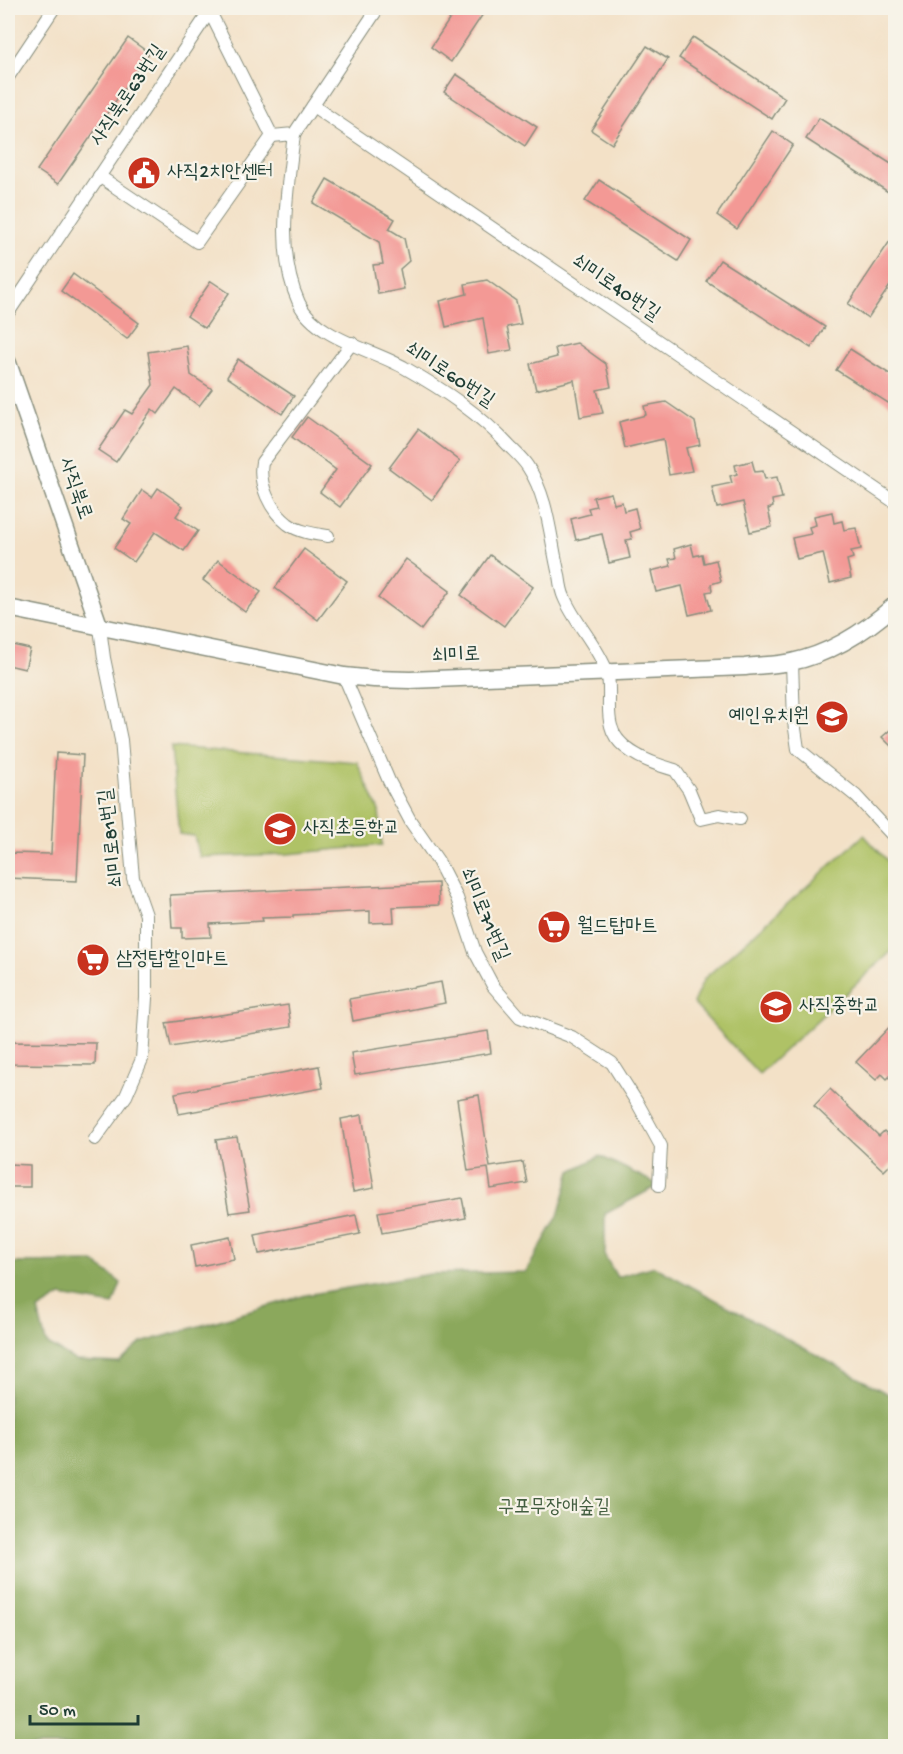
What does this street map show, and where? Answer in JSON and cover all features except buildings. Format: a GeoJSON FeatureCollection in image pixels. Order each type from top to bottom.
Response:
{"type":"FeatureCollection","features":[{"type":"Feature","properties":{"kind":"main road","name":"사직북로"},"geometry":{"type":"LineString","coordinates":[[8,363],[100,628]]}},
{"type":"Feature","properties":{"kind":"main road","name":"쇠미로"},"geometry":{"type":"LineString","coordinates":[[8,609],[344,676],[410,680],[745,667],[792,662],[828,650],[850,639],[864,631],[896,604]]}},
{"type":"Feature","properties":{"kind":"street"},"geometry":{"type":"LineString","coordinates":[[8,76],[54,8]]}},
{"type":"Feature","properties":{"kind":"street"},"geometry":{"type":"LineString","coordinates":[[210,9],[272,136],[294,134],[378,8]]}},
{"type":"Feature","properties":{"kind":"street","name":"사직북로63번길"},"geometry":{"type":"LineString","coordinates":[[8,313],[210,9]]}},
{"type":"Feature","properties":{"kind":"street","name":"쇠미로40번길"},"geometry":{"type":"LineString","coordinates":[[313,106],[896,503]]}},
{"type":"Feature","properties":{"kind":"street","name":"쇠미로60번길"},"geometry":{"type":"LineString","coordinates":[[294,134],[286,200],[286,252],[300,304],[310,320],[404,367],[458,400],[492,427],[528,466],[548,516],[564,597],[607,673]]}},
{"type":"Feature","properties":{"kind":"street","name":"사직북로63번길"},"geometry":{"type":"LineString","coordinates":[[99,176],[198,242],[272,136]]}},
{"type":"Feature","properties":{"kind":"street"},"geometry":{"type":"LineString","coordinates":[[328,536],[312,534],[289,525],[269,500],[260,474],[262,462],[352,343]]}},
{"type":"Feature","properties":{"kind":"street","name":"쇠미로81번길"},"geometry":{"type":"LineString","coordinates":[[95,1139],[126,1096],[142,1059],[146,986],[146,915],[133,878],[121,740],[100,628]]}},
{"type":"Feature","properties":{"kind":"street"},"geometry":{"type":"LineString","coordinates":[[792,662],[794,722],[798,749],[856,796],[896,839]]}},
{"type":"Feature","properties":{"kind":"street"},"geometry":{"type":"LineString","coordinates":[[607,673],[610,727],[619,743],[660,766],[675,770],[689,790],[700,819],[719,815],[740,819]]}},
{"type":"Feature","properties":{"kind":"street","name":"쇠미로71번길"},"geometry":{"type":"LineString","coordinates":[[344,676],[389,781],[411,822],[438,861],[457,898],[475,952],[493,986],[520,1017],[572,1037],[612,1063],[661,1146],[659,1185]]}},
{"type":"Feature","properties":{"kind":"green space"},"geometry":{"type":"Polygon","coordinates":[[[171,747],[357,762],[379,811],[382,845],[287,854],[200,857],[194,836],[179,834],[171,747]]]}},
{"type":"Feature","properties":{"kind":"green space"},"geometry":{"type":"Polygon","coordinates":[[[864,835],[895,869],[895,948],[759,1074],[693,1003],[704,979],[864,835]]]}},
{"type":"Feature","properties":{"kind":"green space","name":"구포무장애숲길"},"geometry":{"type":"Polygon","coordinates":[[[600,1156],[659,1185],[605,1214],[605,1256],[617,1277],[654,1266],[888,1394],[895,1395],[895,1746],[8,1746],[8,1263],[94,1262],[121,1283],[113,1305],[61,1296],[38,1310],[46,1343],[76,1361],[119,1363],[141,1343],[306,1295],[430,1274],[526,1272],[558,1216],[571,1171],[600,1156]]]}},
{"type":"Feature","properties":{"kind":"place","name":"사직2치안센터"},"geometry":{"type":"Point","coordinates":[144,173]}},
{"type":"Feature","properties":{"kind":"place","name":"예인유치원"},"geometry":{"type":"Point","coordinates":[832,717]}},
{"type":"Feature","properties":{"kind":"place","name":"사직초등학교"},"geometry":{"type":"Point","coordinates":[280,829]}},
{"type":"Feature","properties":{"kind":"place","name":"월드탑마트"},"geometry":{"type":"Point","coordinates":[554,927]}},
{"type":"Feature","properties":{"kind":"place","name":"삼정탑할인마트"},"geometry":{"type":"Point","coordinates":[93,960]}},
{"type":"Feature","properties":{"kind":"place","name":"사직중학교"},"geometry":{"type":"Point","coordinates":[776,1007]}}]}
